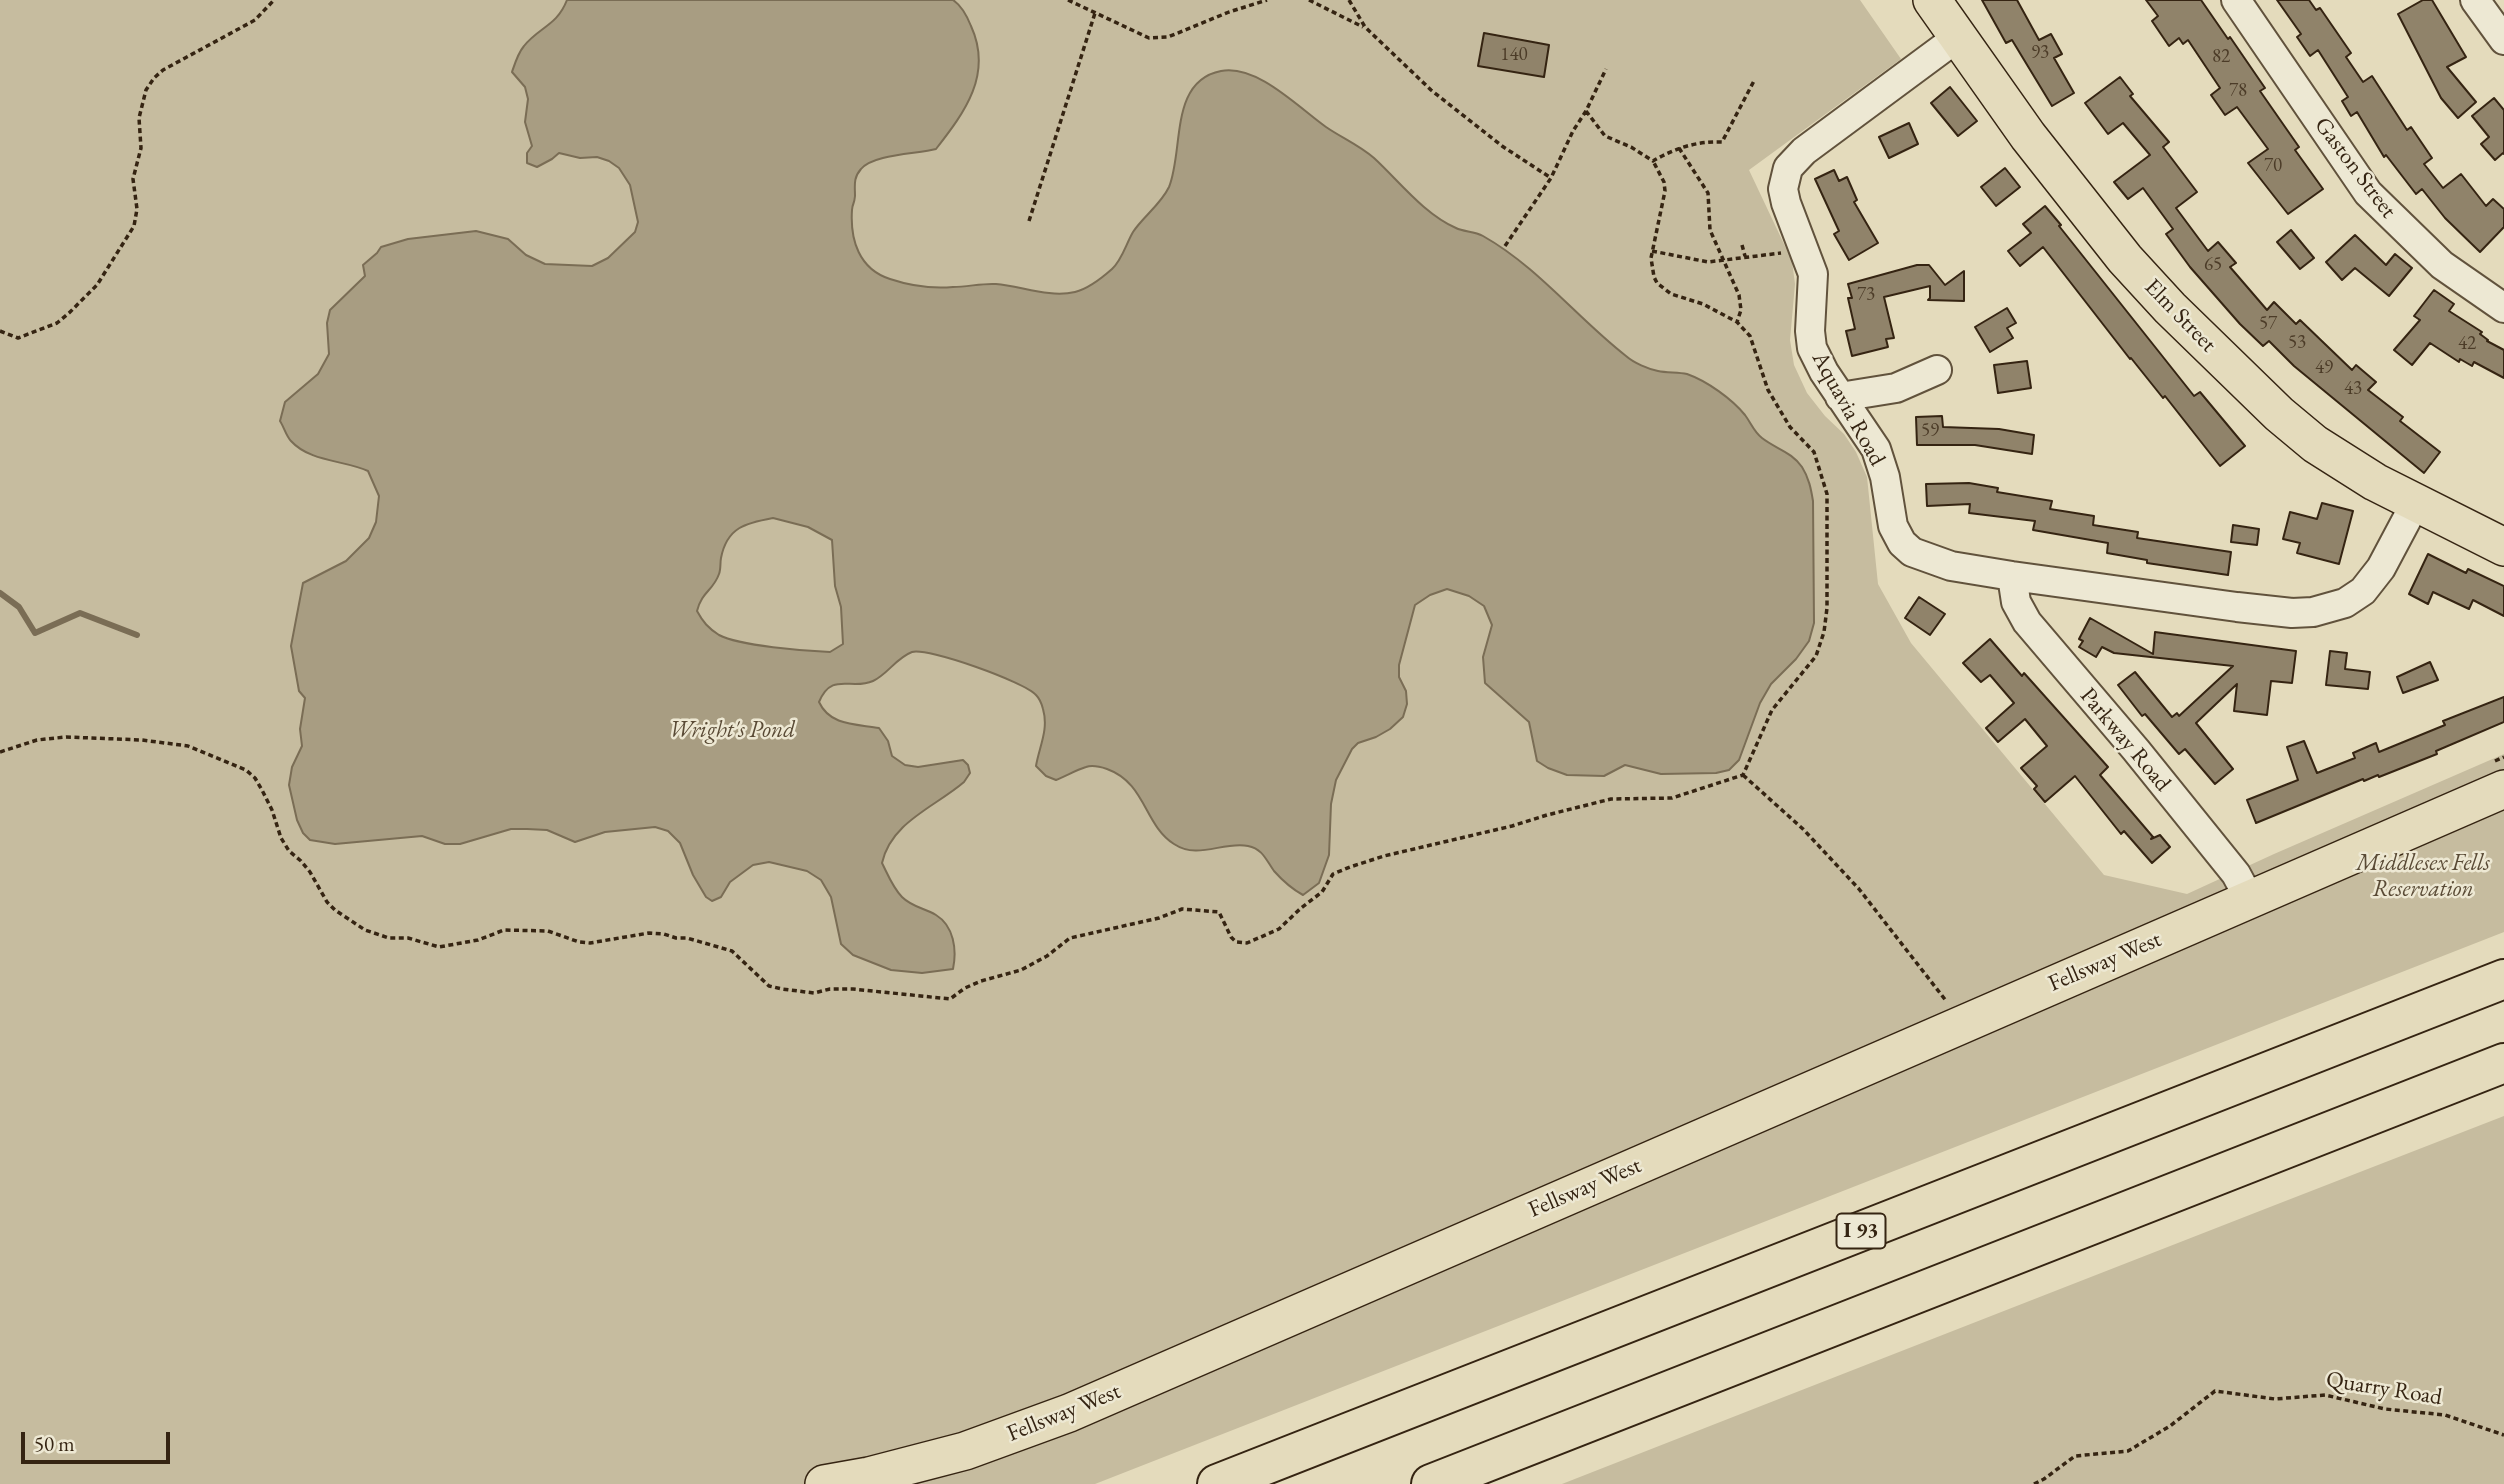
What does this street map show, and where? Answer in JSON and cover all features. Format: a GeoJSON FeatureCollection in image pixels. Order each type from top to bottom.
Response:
{"type":"FeatureCollection","features":[{"type":"Feature","properties":{"kind":"highway","name":"I 93"},"geometry":{"type":"LineString","coordinates":[[1217,1484],[2504,979]]}},
{"type":"Feature","properties":{"kind":"highway"},"geometry":{"type":"LineString","coordinates":[[1431,1484],[2504,1063]]}},
{"type":"Feature","properties":{"kind":"main road","name":"Elm Street"},"geometry":{"type":"LineString","coordinates":[[1932,0],[2044,157],[2125,259],[2170,308],[2278,414],[2315,444],[2354,470],[2504,547]]}},
{"type":"Feature","properties":{"kind":"main road","name":"Fellsway West"},"geometry":{"type":"LineString","coordinates":[[824,1484],[869,1476],[965,1451],[1069,1413],[2504,789]]}},
{"type":"Feature","properties":{"kind":"main road","name":"Fellsway West"},"geometry":{"type":"LineString","coordinates":[[2336,863],[2504,809]]}},
{"type":"Feature","properties":{"kind":"street","name":"Gaston Street"},"geometry":{"type":"LineString","coordinates":[[2235,0],[2368,192],[2442,265],[2504,309]]}},
{"type":"Feature","properties":{"kind":"street"},"geometry":{"type":"LineString","coordinates":[[2475,0],[2504,40]]}},
{"type":"Feature","properties":{"kind":"street","name":"Aquavia Road"},"geometry":{"type":"LineString","coordinates":[[1958,37],[1793,161],[1785,176],[1783,189],[1786,204],[1814,274],[1810,321],[1812,348],[1819,365],[1866,432],[1880,457],[1891,521],[1905,547],[1942,564],[2012,576],[2237,607],[2292,613],[2313,612],[2345,603],[2363,590],[2381,568],[2415,503]]}},
{"type":"Feature","properties":{"kind":"street"},"geometry":{"type":"LineString","coordinates":[[1840,397],[1896,388],[1937,370]]}},
{"type":"Feature","properties":{"kind":"street","name":"Parkway Road"},"geometry":{"type":"LineString","coordinates":[[2012,576],[2016,602],[2027,622],[2136,750],[2236,874],[2250,900]]}},
{"type":"Feature","properties":{"kind":"path"},"geometry":{"type":"LineString","coordinates":[[0,331],[18,338],[57,323],[97,285],[134,226],[137,209],[133,179],[141,148],[139,118],[146,90],[163,70],[255,20],[274,0]]}},
{"type":"Feature","properties":{"kind":"path"},"geometry":{"type":"LineString","coordinates":[[1068,0],[1149,38],[1168,37],[1267,0]]}},
{"type":"Feature","properties":{"kind":"path"},"geometry":{"type":"LineString","coordinates":[[1309,0],[1365,27]]}},
{"type":"Feature","properties":{"kind":"path"},"geometry":{"type":"LineString","coordinates":[[1349,0],[1365,27],[1431,90],[1502,146],[1551,178]]}},
{"type":"Feature","properties":{"kind":"path"},"geometry":{"type":"LineString","coordinates":[[1029,221],[1096,13]]}},
{"type":"Feature","properties":{"kind":"path"},"geometry":{"type":"LineString","coordinates":[[1505,246],[1551,178],[1606,69]]}},
{"type":"Feature","properties":{"kind":"path"},"geometry":{"type":"LineString","coordinates":[[1653,161],[1679,148],[1704,141],[1723,142],[1755,79]]}},
{"type":"Feature","properties":{"kind":"path"},"geometry":{"type":"LineString","coordinates":[[0,752],[37,740],[66,737],[166,742],[188,746],[246,770],[262,790],[281,838],[289,851],[310,872],[327,902],[365,930],[389,938],[408,938],[439,947],[478,940],[504,930],[548,931],[590,943],[649,933],[664,934],[732,951],[769,986],[782,989],[814,993],[830,989],[853,989],[950,999],[981,981],[1021,970],[1047,956],[1070,938],[1147,921],[1182,909],[1209,909],[1219,912],[1231,937],[1236,942],[1247,943],[1279,929],[1322,892],[1333,874],[1350,867],[1611,799],[1672,798],[1743,775],[1772,710],[1816,656],[1824,632],[1827,608],[1828,507],[1825,482],[1814,452],[1783,417],[1763,379],[1750,336],[1737,322],[1703,304],[1671,294],[1657,283],[1651,264],[1664,182],[1653,161],[1631,147],[1605,136],[1586,111]]}},
{"type":"Feature","properties":{"kind":"path"},"geometry":{"type":"LineString","coordinates":[[1679,148],[1708,193],[1709,225],[1739,295],[1741,310],[1737,322]]}},
{"type":"Feature","properties":{"kind":"path"},"geometry":{"type":"LineString","coordinates":[[1742,245],[1745,256]]}},
{"type":"Feature","properties":{"kind":"path"},"geometry":{"type":"LineString","coordinates":[[1652,251],[1708,262],[1806,251]]}},
{"type":"Feature","properties":{"kind":"path"},"geometry":{"type":"LineString","coordinates":[[1743,775],[1803,829],[1860,889],[1964,1024]]}},
{"type":"Feature","properties":{"kind":"path","name":"Quarry Road"},"geometry":{"type":"LineString","coordinates":[[2034,1484],[2075,1456],[2129,1451],[2170,1426],[2215,1391],[2275,1399],[2325,1395],[2385,1409],[2445,1415],[2504,1435]]}},
{"type":"Feature","properties":{"kind":"green space","name":"Wright's Pond"},"geometry":{"type":"Polygon","coordinates":[[[0,0],[1860,0],[1901,59],[1749,170],[1792,261],[1795,284],[1790,340],[1794,365],[1807,393],[1844,434],[1856,452],[1867,477],[1878,584],[1911,643],[2104,875],[2187,894],[2504,754],[2504,932],[1095,1484],[0,1484],[0,0]]]}},
{"type":"Feature","properties":{"kind":"green space"},"geometry":{"type":"Polygon","coordinates":[[[2504,1116],[2504,1484],[1562,1484],[2150,1254],[2504,1116]]]}},
{"type":"Feature","properties":{"kind":"shaded area","name":"Wright's Pond"},"geometry":{"type":"Polygon","coordinates":[[[567,0],[956,2],[971,26],[979,60],[973,92],[966,106],[936,149],[885,157],[861,169],[856,179],[852,210],[855,242],[864,261],[871,268],[890,279],[929,287],[996,284],[1045,293],[1065,293],[1090,286],[1115,265],[1133,232],[1169,187],[1181,119],[1193,88],[1204,77],[1221,71],[1249,74],[1263,81],[1326,127],[1368,153],[1412,196],[1444,222],[1483,236],[1522,262],[1629,359],[1661,372],[1687,374],[1711,386],[1740,409],[1759,436],[1798,462],[1808,479],[1813,501],[1814,623],[1809,641],[1796,659],[1771,684],[1760,703],[1739,760],[1729,770],[1716,773],[1661,774],[1625,765],[1604,776],[1567,775],[1537,761],[1529,722],[1485,683],[1483,657],[1492,625],[1484,606],[1469,596],[1447,589],[1430,595],[1415,605],[1399,665],[1399,677],[1406,691],[1407,704],[1403,717],[1390,729],[1358,743],[1352,749],[1336,780],[1331,804],[1329,855],[1319,883],[1303,895],[1280,878],[1264,856],[1253,847],[1239,845],[1192,850],[1174,844],[1156,826],[1130,784],[1120,775],[1107,769],[1088,766],[1056,780],[1046,776],[1036,766],[1045,717],[1036,695],[1014,682],[975,667],[936,655],[912,652],[873,681],[865,684],[836,684],[830,687],[819,702],[830,716],[837,720],[879,728],[888,741],[892,756],[905,765],[918,767],[963,760],[968,765],[970,773],[964,782],[904,826],[887,849],[882,863],[902,897],[936,915],[947,925],[954,946],[953,969],[922,973],[891,970],[853,955],[841,944],[831,897],[821,880],[807,871],[769,862],[753,865],[730,882],[721,897],[712,901],[706,897],[693,875],[680,843],[668,831],[655,827],[605,832],[575,842],[547,830],[527,829],[511,829],[460,844],[445,844],[422,836],[335,844],[310,840],[297,820],[289,785],[292,767],[302,746],[300,729],[305,698],[299,691],[291,646],[303,583],[346,561],[369,538],[376,522],[379,496],[368,471],[317,457],[291,441],[280,421],[285,402],[318,374],[329,354],[327,323],[330,310],[365,276],[363,265],[381,247],[408,239],[476,231],[508,239],[526,255],[545,264],[592,266],[608,258],[635,232],[638,222],[630,185],[619,168],[609,161],[559,153],[537,167],[527,163],[527,153],[532,146],[525,122],[528,99],[525,87],[512,72],[524,46],[563,9],[567,0]],[[773,518],[746,525],[733,533],[724,548],[717,580],[702,599],[697,611],[704,622],[719,635],[729,639],[773,647],[830,652],[843,644],[832,540],[808,527],[773,518]]]}},
{"type":"Feature","properties":{"kind":"building"},"geometry":{"type":"Polygon","coordinates":[[[1982,0],[2017,0],[2039,40],[2051,34],[2062,54],[2054,58],[2074,93],[2052,106],[2012,40],[2006,43],[1982,0]]]}},
{"type":"Feature","properties":{"kind":"building"},"geometry":{"type":"Polygon","coordinates":[[[2146,0],[2201,0],[2265,88],[2260,91],[2299,147],[2295,150],[2323,189],[2288,214],[2248,163],[2268,149],[2237,107],[2225,115],[2211,95],[2220,88],[2188,40],[2183,44],[2179,38],[2169,46],[2152,21],[2158,16],[2146,0]]]}},
{"type":"Feature","properties":{"kind":"building"},"geometry":{"type":"Polygon","coordinates":[[[2277,0],[2309,0],[2316,10],[2320,8],[2351,53],[2346,57],[2363,82],[2372,76],[2407,130],[2411,127],[2432,158],[2424,164],[2443,188],[2461,174],[2486,206],[2493,199],[2504,209],[2504,227],[2480,252],[2445,218],[2422,189],[2416,194],[2386,155],[2384,157],[2357,112],[2351,116],[2342,101],[2348,97],[2318,50],[2310,56],[2297,37],[2301,34],[2277,0]]]}},
{"type":"Feature","properties":{"kind":"building"},"geometry":{"type":"Polygon","coordinates":[[[2423,0],[2432,0],[2466,57],[2447,67],[2476,102],[2458,118],[2441,98],[2398,14],[2423,0]]]}},
{"type":"Feature","properties":{"kind":"building"},"geometry":{"type":"Polygon","coordinates":[[[1484,33],[1549,45],[1544,77],[1478,66],[1484,33]]]}},
{"type":"Feature","properties":{"kind":"building"},"geometry":{"type":"Polygon","coordinates":[[[2120,77],[2133,94],[2130,96],[2169,142],[2163,147],[2197,192],[2176,208],[2208,251],[2218,242],[2236,263],[2230,267],[2267,310],[2274,302],[2296,324],[2300,320],[2352,370],[2356,365],[2376,382],[2368,390],[2403,417],[2400,421],[2440,452],[2424,473],[2294,366],[2269,341],[2263,346],[2190,267],[2166,234],[2173,229],[2143,188],[2128,199],[2114,182],[2150,155],[2123,123],[2108,134],[2085,103],[2120,77]]]}},
{"type":"Feature","properties":{"kind":"building"},"geometry":{"type":"Polygon","coordinates":[[[1950,87],[1977,121],[1958,136],[1931,103],[1950,87]]]}},
{"type":"Feature","properties":{"kind":"building"},"geometry":{"type":"Polygon","coordinates":[[[2494,98],[2504,110],[2504,154],[2495,160],[2481,144],[2489,137],[2472,116],[2494,98]]]}},
{"type":"Feature","properties":{"kind":"building"},"geometry":{"type":"Polygon","coordinates":[[[1909,123],[1918,144],[1889,158],[1879,137],[1909,123]]]}},
{"type":"Feature","properties":{"kind":"building"},"geometry":{"type":"Polygon","coordinates":[[[2005,168],[2020,187],[1996,206],[1981,187],[2005,168]]]}},
{"type":"Feature","properties":{"kind":"building"},"geometry":{"type":"Polygon","coordinates":[[[1834,170],[1839,181],[1847,177],[1857,200],[1854,202],[1878,243],[1849,260],[1834,234],[1839,231],[1815,179],[1834,170]]]}},
{"type":"Feature","properties":{"kind":"building"},"geometry":{"type":"Polygon","coordinates":[[[2045,206],[2194,396],[2200,392],[2245,446],[2220,466],[2165,396],[2163,398],[2130,359],[2043,247],[2020,266],[2008,251],[2031,233],[2023,224],[2045,206]]]}},
{"type":"Feature","properties":{"kind":"building"},"geometry":{"type":"Polygon","coordinates":[[[2291,230],[2314,258],[2300,269],[2277,242],[2291,230]]]}},
{"type":"Feature","properties":{"kind":"building"},"geometry":{"type":"Polygon","coordinates":[[[2355,235],[2386,265],[2395,254],[2412,268],[2389,296],[2355,268],[2342,280],[2326,262],[2355,235]]]}},
{"type":"Feature","properties":{"kind":"building"},"geometry":{"type":"Polygon","coordinates":[[[1917,265],[1929,265],[1945,285],[1964,271],[1964,301],[1928,300],[1930,286],[1884,297],[1894,338],[1886,339],[1888,347],[1852,356],[1846,331],[1855,329],[1848,298],[1852,298],[1848,284],[1917,265]]]}},
{"type":"Feature","properties":{"kind":"building"},"geometry":{"type":"Polygon","coordinates":[[[2434,290],[2454,304],[2449,311],[2482,332],[2480,334],[2487,341],[2504,350],[2504,378],[2474,362],[2472,366],[2460,359],[2459,362],[2430,343],[2412,365],[2394,350],[2420,320],[2414,316],[2434,290]]]}},
{"type":"Feature","properties":{"kind":"building"},"geometry":{"type":"Polygon","coordinates":[[[2007,308],[2016,323],[2007,328],[2013,338],[1990,352],[1975,327],[2007,308]]]}},
{"type":"Feature","properties":{"kind":"building"},"geometry":{"type":"Polygon","coordinates":[[[2027,361],[2031,388],[1998,393],[1994,365],[2027,361]]]}},
{"type":"Feature","properties":{"kind":"building"},"geometry":{"type":"Polygon","coordinates":[[[1942,416],[1943,427],[1999,429],[2034,435],[2032,454],[1975,445],[1917,445],[1916,417],[1942,416]]]}},
{"type":"Feature","properties":{"kind":"building"},"geometry":{"type":"Polygon","coordinates":[[[1969,483],[1998,488],[1997,492],[2052,501],[2050,509],[2094,516],[2093,525],[2138,532],[2137,538],[2231,552],[2228,575],[2147,563],[2147,560],[2107,553],[2108,543],[2033,530],[2035,521],[1969,513],[1970,504],[1927,506],[1926,484],[1969,483]]]}},
{"type":"Feature","properties":{"kind":"building"},"geometry":{"type":"Polygon","coordinates":[[[2322,503],[2353,511],[2339,564],[2297,553],[2300,543],[2283,539],[2290,512],[2317,519],[2322,503]]]}},
{"type":"Feature","properties":{"kind":"building"},"geometry":{"type":"Polygon","coordinates":[[[2233,525],[2259,529],[2257,545],[2231,542],[2233,525]]]}},
{"type":"Feature","properties":{"kind":"building"},"geometry":{"type":"Polygon","coordinates":[[[2428,554],[2466,573],[2468,569],[2504,586],[2504,616],[2473,600],[2469,609],[2433,592],[2428,604],[2409,594],[2428,554]]]}},
{"type":"Feature","properties":{"kind":"building"},"geometry":{"type":"Polygon","coordinates":[[[1919,597],[1945,614],[1930,635],[1905,618],[1919,597]]]}},
{"type":"Feature","properties":{"kind":"building"},"geometry":{"type":"Polygon","coordinates":[[[2090,618],[2153,654],[2155,632],[2296,651],[2292,683],[2271,681],[2267,715],[2234,711],[2237,684],[2196,723],[2233,769],[2215,784],[2185,749],[2179,754],[2145,714],[2142,716],[2118,685],[2135,672],[2172,717],[2177,713],[2179,716],[2233,666],[2114,653],[2102,647],[2096,657],[2079,647],[2083,641],[2079,639],[2090,618]]]}},
{"type":"Feature","properties":{"kind":"building"},"geometry":{"type":"Polygon","coordinates":[[[1990,639],[2108,767],[2100,775],[2153,837],[2151,839],[2160,835],[2170,847],[2152,863],[2124,831],[2121,834],[2075,776],[2045,802],[2034,789],[2037,786],[2021,768],[2047,746],[2025,719],[1998,742],[1986,728],[2014,703],[1990,675],[1981,682],[1963,663],[1990,639]]]}},
{"type":"Feature","properties":{"kind":"building"},"geometry":{"type":"Polygon","coordinates":[[[2330,651],[2347,653],[2345,669],[2370,672],[2368,689],[2326,685],[2330,651]]]}},
{"type":"Feature","properties":{"kind":"building"},"geometry":{"type":"Polygon","coordinates":[[[2430,662],[2438,680],[2403,693],[2397,677],[2430,662]]]}},
{"type":"Feature","properties":{"kind":"building"},"geometry":{"type":"Polygon","coordinates":[[[2504,697],[2504,722],[2436,751],[2437,754],[2379,777],[2378,775],[2364,781],[2363,779],[2256,823],[2247,800],[2298,780],[2287,747],[2304,741],[2317,773],[2355,758],[2353,753],[2376,743],[2379,752],[2445,725],[2443,721],[2504,697]]]}},
{"type":"Feature","properties":{"kind":"waterway"},"geometry":{"type":"LineString","coordinates":[[0,593],[19,607],[35,633],[80,613],[137,635]]}},
{"type":"Feature","properties":{"kind":"park label","name":"Middlesex Fells Reservation"},"geometry":{"type":"Point","coordinates":[2423,877]}}]}
